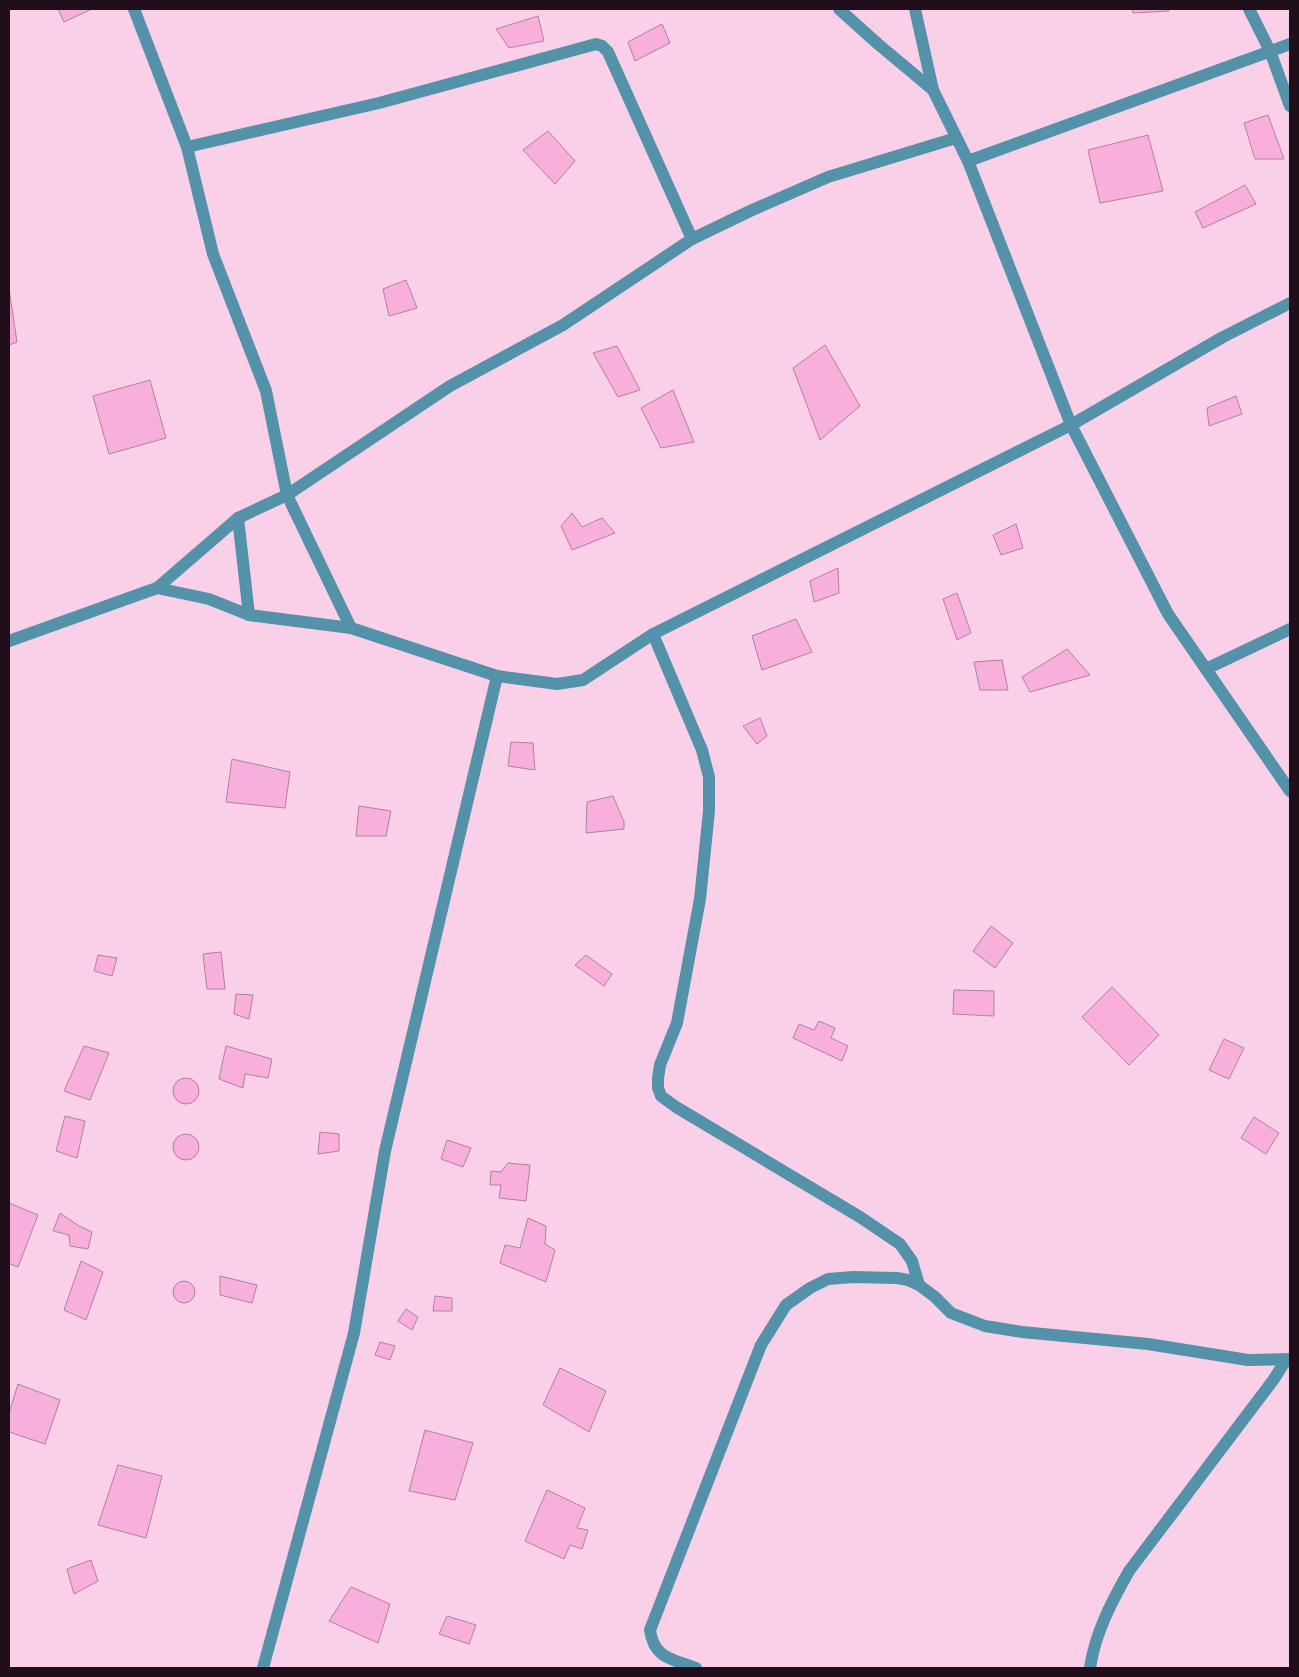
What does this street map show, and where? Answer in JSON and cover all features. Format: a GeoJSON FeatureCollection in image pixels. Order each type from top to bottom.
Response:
{"type":"FeatureCollection","features":[{"type":"Feature","properties":{"kind":"street"},"geometry":{"type":"LineString","coordinates":[[134,9],[187,147],[212,254],[266,391],[287,495],[351,628]]}},
{"type":"Feature","properties":{"kind":"street"},"geometry":{"type":"LineString","coordinates":[[839,9],[933,90]]}},
{"type":"Feature","properties":{"kind":"street"},"geometry":{"type":"LineString","coordinates":[[916,9],[933,90],[968,161],[1071,425],[1168,614],[1290,791]]}},
{"type":"Feature","properties":{"kind":"street"},"geometry":{"type":"LineString","coordinates":[[1249,9],[1270,51],[1290,106]]}},
{"type":"Feature","properties":{"kind":"street"},"geometry":{"type":"LineString","coordinates":[[187,147],[379,102],[596,44],[602,46],[608,52],[692,239]]}},
{"type":"Feature","properties":{"kind":"street"},"geometry":{"type":"LineString","coordinates":[[968,161],[1290,44]]}},
{"type":"Feature","properties":{"kind":"street"},"geometry":{"type":"LineString","coordinates":[[9,641],[156,588],[238,518],[287,495],[450,386],[563,325],[692,239],[828,177],[956,138]]}},
{"type":"Feature","properties":{"kind":"street"},"geometry":{"type":"LineString","coordinates":[[156,588],[209,599],[249,615],[351,628],[497,676],[557,684],[583,680],[653,634],[1071,425],[1223,337],[1290,303]]}},
{"type":"Feature","properties":{"kind":"street"},"geometry":{"type":"LineString","coordinates":[[238,518],[249,615]]}},
{"type":"Feature","properties":{"kind":"street"},"geometry":{"type":"LineString","coordinates":[[1206,669],[1290,629]]}},
{"type":"Feature","properties":{"kind":"street"},"geometry":{"type":"LineString","coordinates":[[653,634],[702,750],[708,777],[709,811],[700,899],[677,1023],[660,1065],[658,1088],[661,1096],[676,1107],[860,1217],[900,1244],[912,1261],[919,1285]]}},
{"type":"Feature","properties":{"kind":"street"},"geometry":{"type":"LineString","coordinates":[[264,1668],[354,1332],[385,1151],[497,676]]}},
{"type":"Feature","properties":{"kind":"street"},"geometry":{"type":"LineString","coordinates":[[696,1668],[667,1658],[652,1642],[650,1630],[757,1354],[786,1304],[810,1288],[828,1280],[853,1277],[897,1278],[919,1285],[951,1312],[985,1326],[1022,1332],[1148,1344],[1248,1360],[1288,1360]]}},
{"type":"Feature","properties":{"kind":"street"},"geometry":{"type":"LineString","coordinates":[[1090,1668],[1093,1650],[1111,1602],[1129,1571],[1288,1360]]}},
{"type":"Feature","properties":{"kind":"building"},"geometry":{"type":"Polygon","coordinates":[[[58,9],[92,9],[64,22],[58,9]]]}},
{"type":"Feature","properties":{"kind":"building"},"geometry":{"type":"Polygon","coordinates":[[[1132,9],[1168,9],[1169,11],[1133,13],[1132,9]]]}},
{"type":"Feature","properties":{"kind":"building"},"geometry":{"type":"Polygon","coordinates":[[[538,16],[544,41],[509,48],[496,29],[538,16]]]}},
{"type":"Feature","properties":{"kind":"building"},"geometry":{"type":"Polygon","coordinates":[[[662,24],[670,43],[635,61],[628,42],[662,24]]]}},
{"type":"Feature","properties":{"kind":"building"},"geometry":{"type":"Polygon","coordinates":[[[1268,115],[1284,159],[1255,159],[1244,123],[1268,115]]]}},
{"type":"Feature","properties":{"kind":"building"},"geometry":{"type":"Polygon","coordinates":[[[548,131],[575,161],[555,184],[523,150],[548,131]]]}},
{"type":"Feature","properties":{"kind":"building"},"geometry":{"type":"Polygon","coordinates":[[[1148,135],[1163,191],[1100,203],[1088,150],[1148,135]]]}},
{"type":"Feature","properties":{"kind":"building"},"geometry":{"type":"Polygon","coordinates":[[[1245,185],[1256,204],[1203,228],[1195,212],[1245,185]]]}},
{"type":"Feature","properties":{"kind":"building"},"geometry":{"type":"Polygon","coordinates":[[[406,280],[417,308],[389,316],[383,289],[406,280]]]}},
{"type":"Feature","properties":{"kind":"building"},"geometry":{"type":"Polygon","coordinates":[[[9,289],[17,342],[9,345],[9,289]]]}},
{"type":"Feature","properties":{"kind":"building"},"geometry":{"type":"Polygon","coordinates":[[[825,345],[860,406],[820,440],[793,368],[825,345]]]}},
{"type":"Feature","properties":{"kind":"building"},"geometry":{"type":"Polygon","coordinates":[[[617,346],[640,390],[618,397],[593,353],[617,346]]]}},
{"type":"Feature","properties":{"kind":"building"},"geometry":{"type":"Polygon","coordinates":[[[150,380],[166,438],[109,454],[93,396],[150,380]]]}},
{"type":"Feature","properties":{"kind":"building"},"geometry":{"type":"Polygon","coordinates":[[[673,390],[694,442],[661,448],[641,408],[673,390]]]}},
{"type":"Feature","properties":{"kind":"building"},"geometry":{"type":"Polygon","coordinates":[[[1236,396],[1242,414],[1209,426],[1207,408],[1236,396]]]}},
{"type":"Feature","properties":{"kind":"building"},"geometry":{"type":"Polygon","coordinates":[[[572,513],[582,527],[602,518],[615,533],[572,550],[561,526],[572,513]]]}},
{"type":"Feature","properties":{"kind":"building"},"geometry":{"type":"Polygon","coordinates":[[[1016,524],[1023,548],[1001,555],[993,535],[1016,524]]]}},
{"type":"Feature","properties":{"kind":"building"},"geometry":{"type":"Polygon","coordinates":[[[838,568],[839,593],[814,602],[810,581],[838,568]]]}},
{"type":"Feature","properties":{"kind":"building"},"geometry":{"type":"Polygon","coordinates":[[[957,593],[971,633],[957,640],[943,599],[957,593]]]}},
{"type":"Feature","properties":{"kind":"building"},"geometry":{"type":"Polygon","coordinates":[[[796,619],[812,652],[762,670],[752,636],[796,619]]]}},
{"type":"Feature","properties":{"kind":"building"},"geometry":{"type":"Polygon","coordinates":[[[1067,649],[1090,675],[1030,692],[1022,677],[1067,649]]]}},
{"type":"Feature","properties":{"kind":"building"},"geometry":{"type":"Polygon","coordinates":[[[1002,660],[1008,690],[980,690],[974,662],[1002,660]]]}},
{"type":"Feature","properties":{"kind":"building"},"geometry":{"type":"Polygon","coordinates":[[[760,718],[767,736],[757,744],[743,726],[760,718]]]}},
{"type":"Feature","properties":{"kind":"building"},"geometry":{"type":"Polygon","coordinates":[[[511,742],[533,743],[535,770],[508,766],[511,742]]]}},
{"type":"Feature","properties":{"kind":"building"},"geometry":{"type":"Polygon","coordinates":[[[232,759],[290,772],[285,808],[226,802],[232,759]]]}},
{"type":"Feature","properties":{"kind":"building"},"geometry":{"type":"Polygon","coordinates":[[[613,796],[624,822],[624,829],[586,833],[587,802],[613,796]]]}},
{"type":"Feature","properties":{"kind":"building"},"geometry":{"type":"Polygon","coordinates":[[[359,806],[391,811],[386,836],[356,836],[359,806]]]}},
{"type":"Feature","properties":{"kind":"building"},"geometry":{"type":"Polygon","coordinates":[[[991,926],[1013,943],[995,968],[973,951],[991,926]]]}},
{"type":"Feature","properties":{"kind":"building"},"geometry":{"type":"Polygon","coordinates":[[[221,952],[225,989],[207,989],[203,954],[221,952]]]}},
{"type":"Feature","properties":{"kind":"building"},"geometry":{"type":"Polygon","coordinates":[[[98,955],[117,958],[112,976],[94,971],[98,955]]]}},
{"type":"Feature","properties":{"kind":"building"},"geometry":{"type":"Polygon","coordinates":[[[586,955],[612,974],[604,986],[575,965],[586,955]]]}},
{"type":"Feature","properties":{"kind":"building"},"geometry":{"type":"Polygon","coordinates":[[[1112,987],[1159,1035],[1129,1065],[1082,1017],[1112,987]]]}},
{"type":"Feature","properties":{"kind":"building"},"geometry":{"type":"Polygon","coordinates":[[[954,990],[994,991],[994,1016],[953,1014],[954,990]]]}},
{"type":"Feature","properties":{"kind":"building"},"geometry":{"type":"Polygon","coordinates":[[[236,994],[253,995],[249,1019],[234,1014],[236,994]]]}},
{"type":"Feature","properties":{"kind":"building"},"geometry":{"type":"Polygon","coordinates":[[[819,1021],[835,1028],[831,1038],[848,1046],[842,1061],[793,1038],[799,1024],[814,1030],[819,1021]]]}},
{"type":"Feature","properties":{"kind":"building"},"geometry":{"type":"Polygon","coordinates":[[[1224,1039],[1244,1048],[1229,1079],[1209,1070],[1224,1039]]]}},
{"type":"Feature","properties":{"kind":"building"},"geometry":{"type":"Polygon","coordinates":[[[84,1046],[109,1053],[90,1100],[64,1091],[84,1046]]]}},
{"type":"Feature","properties":{"kind":"building"},"geometry":{"type":"Polygon","coordinates":[[[226,1046],[272,1059],[268,1078],[245,1074],[243,1088],[219,1079],[226,1046]]]}},
{"type":"Feature","properties":{"kind":"building"},"geometry":{"type":"Polygon","coordinates":[[[186,1078],[195,1082],[199,1091],[195,1100],[186,1104],[177,1100],[173,1091],[177,1082],[186,1078]]]}},
{"type":"Feature","properties":{"kind":"building"},"geometry":{"type":"Polygon","coordinates":[[[65,1116],[85,1121],[77,1158],[56,1151],[65,1116]]]}},
{"type":"Feature","properties":{"kind":"building"},"geometry":{"type":"Polygon","coordinates":[[[1254,1117],[1279,1133],[1266,1154],[1241,1138],[1254,1117]]]}},
{"type":"Feature","properties":{"kind":"building"},"geometry":{"type":"Polygon","coordinates":[[[320,1132],[339,1134],[339,1151],[318,1154],[320,1132]]]}},
{"type":"Feature","properties":{"kind":"building"},"geometry":{"type":"Polygon","coordinates":[[[186,1134],[195,1138],[199,1147],[195,1156],[186,1160],[177,1156],[173,1147],[177,1138],[186,1134]]]}},
{"type":"Feature","properties":{"kind":"building"},"geometry":{"type":"Polygon","coordinates":[[[447,1140],[471,1148],[463,1167],[441,1159],[447,1140]]]}},
{"type":"Feature","properties":{"kind":"building"},"geometry":{"type":"Polygon","coordinates":[[[508,1163],[530,1165],[526,1201],[499,1198],[501,1185],[490,1185],[491,1171],[501,1172],[508,1163]]]}},
{"type":"Feature","properties":{"kind":"building"},"geometry":{"type":"Polygon","coordinates":[[[9,1203],[38,1215],[18,1267],[9,1264],[9,1203]]]}},
{"type":"Feature","properties":{"kind":"building"},"geometry":{"type":"Polygon","coordinates":[[[60,1213],[92,1232],[88,1249],[70,1246],[69,1235],[53,1231],[60,1213]]]}},
{"type":"Feature","properties":{"kind":"building"},"geometry":{"type":"Polygon","coordinates":[[[528,1218],[546,1226],[545,1244],[555,1250],[546,1282],[500,1263],[505,1245],[520,1248],[528,1218]]]}},
{"type":"Feature","properties":{"kind":"building"},"geometry":{"type":"Polygon","coordinates":[[[81,1261],[103,1272],[86,1320],[64,1310],[81,1261]]]}},
{"type":"Feature","properties":{"kind":"building"},"geometry":{"type":"Polygon","coordinates":[[[220,1276],[257,1285],[252,1303],[220,1295],[220,1276]]]}},
{"type":"Feature","properties":{"kind":"building"},"geometry":{"type":"Polygon","coordinates":[[[184,1281],[192,1284],[195,1292],[192,1300],[184,1303],[176,1300],[173,1292],[176,1284],[184,1281]]]}},
{"type":"Feature","properties":{"kind":"building"},"geometry":{"type":"Polygon","coordinates":[[[435,1296],[452,1298],[452,1311],[433,1311],[435,1296]]]}},
{"type":"Feature","properties":{"kind":"building"},"geometry":{"type":"Polygon","coordinates":[[[406,1309],[418,1317],[412,1330],[398,1321],[406,1309]]]}},
{"type":"Feature","properties":{"kind":"building"},"geometry":{"type":"Polygon","coordinates":[[[380,1342],[395,1346],[390,1360],[375,1355],[380,1342]]]}},
{"type":"Feature","properties":{"kind":"building"},"geometry":{"type":"Polygon","coordinates":[[[560,1368],[606,1391],[589,1432],[543,1405],[560,1368]]]}},
{"type":"Feature","properties":{"kind":"building"},"geometry":{"type":"Polygon","coordinates":[[[18,1384],[60,1400],[45,1444],[9,1432],[9,1413],[18,1384]]]}},
{"type":"Feature","properties":{"kind":"building"},"geometry":{"type":"Polygon","coordinates":[[[425,1430],[473,1443],[455,1500],[409,1491],[425,1430]]]}},
{"type":"Feature","properties":{"kind":"building"},"geometry":{"type":"Polygon","coordinates":[[[118,1465],[162,1476],[146,1538],[98,1525],[118,1465]]]}},
{"type":"Feature","properties":{"kind":"building"},"geometry":{"type":"Polygon","coordinates":[[[547,1490],[585,1508],[577,1528],[588,1530],[582,1549],[570,1545],[564,1559],[525,1541],[547,1490]]]}},
{"type":"Feature","properties":{"kind":"building"},"geometry":{"type":"Polygon","coordinates":[[[91,1560],[98,1581],[74,1594],[67,1569],[91,1560]]]}},
{"type":"Feature","properties":{"kind":"building"},"geometry":{"type":"Polygon","coordinates":[[[351,1587],[390,1604],[378,1643],[329,1621],[351,1587]]]}},
{"type":"Feature","properties":{"kind":"building"},"geometry":{"type":"Polygon","coordinates":[[[447,1616],[476,1625],[469,1644],[439,1634],[447,1616]]]}}]}
